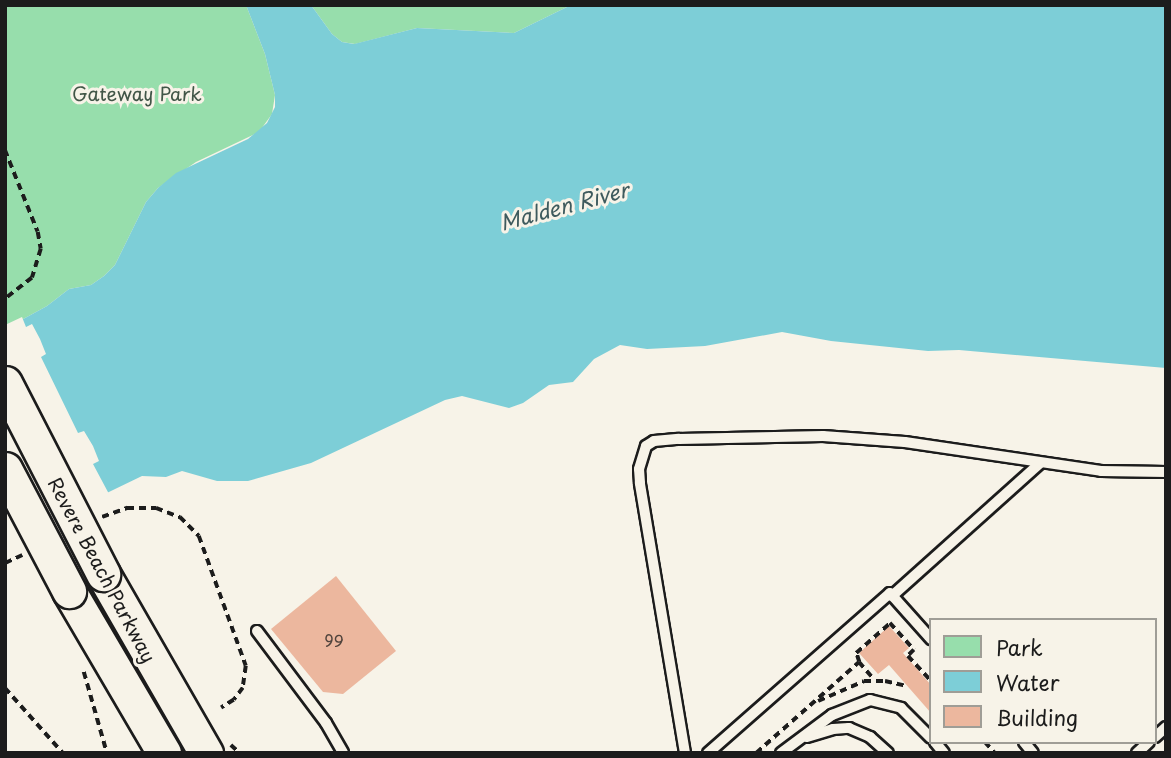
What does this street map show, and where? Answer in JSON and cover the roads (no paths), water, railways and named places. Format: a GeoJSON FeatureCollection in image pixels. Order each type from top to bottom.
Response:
{"type":"FeatureCollection","features":[{"type":"Feature","properties":{"kind":"highway","name":"Revere Beach Parkway"},"geometry":{"type":"LineString","coordinates":[[5,383],[103,574],[206,753]]}},
{"type":"Feature","properties":{"kind":"highway","name":"Revere Beach Parkway"},"geometry":{"type":"LineString","coordinates":[[5,469],[69,591],[164,753]]}},
{"type":"Feature","properties":{"kind":"highway"},"geometry":{"type":"LineString","coordinates":[[69,591],[137,753]]}},
{"type":"Feature","properties":{"kind":"lane"},"geometry":{"type":"LineString","coordinates":[[685,753],[640,482],[639,469],[646,446],[654,441],[822,436],[905,442],[1101,471],[1166,472]]}},
{"type":"Feature","properties":{"kind":"lane"},"geometry":{"type":"LineString","coordinates":[[892,596],[1040,463]]}},
{"type":"Feature","properties":{"kind":"lane"},"geometry":{"type":"LineString","coordinates":[[708,753],[890,593],[930,638]]}},
{"type":"Feature","properties":{"kind":"lane"},"geometry":{"type":"LineString","coordinates":[[257,631],[326,723],[343,753]]}},
{"type":"Feature","properties":{"kind":"lane"},"geometry":{"type":"LineString","coordinates":[[781,753],[841,709],[870,700],[901,708],[930,737]]}},
{"type":"Feature","properties":{"kind":"lane"},"geometry":{"type":"LineString","coordinates":[[791,745],[824,731],[849,728],[870,737],[888,753]]}},
{"type":"Feature","properties":{"kind":"water","name":"Malden River"},"geometry":{"type":"Polygon","coordinates":[[[246,5],[311,5],[332,34],[342,42],[354,44],[417,28],[514,33],[571,5],[1166,5],[1166,368],[959,350],[928,351],[831,341],[782,332],[705,346],[647,349],[620,345],[594,359],[573,382],[549,385],[523,403],[509,408],[462,396],[445,400],[311,463],[248,481],[217,481],[182,471],[166,477],[142,476],[51,520],[5,329],[47,306],[69,289],[91,285],[104,276],[115,265],[146,202],[158,188],[176,173],[248,139],[267,123],[275,107],[275,95],[265,54],[246,5]]]}},
{"type":"Feature","properties":{"kind":"park label","name":"Gateway Park"},"geometry":{"type":"Point","coordinates":[137,94]}}]}
